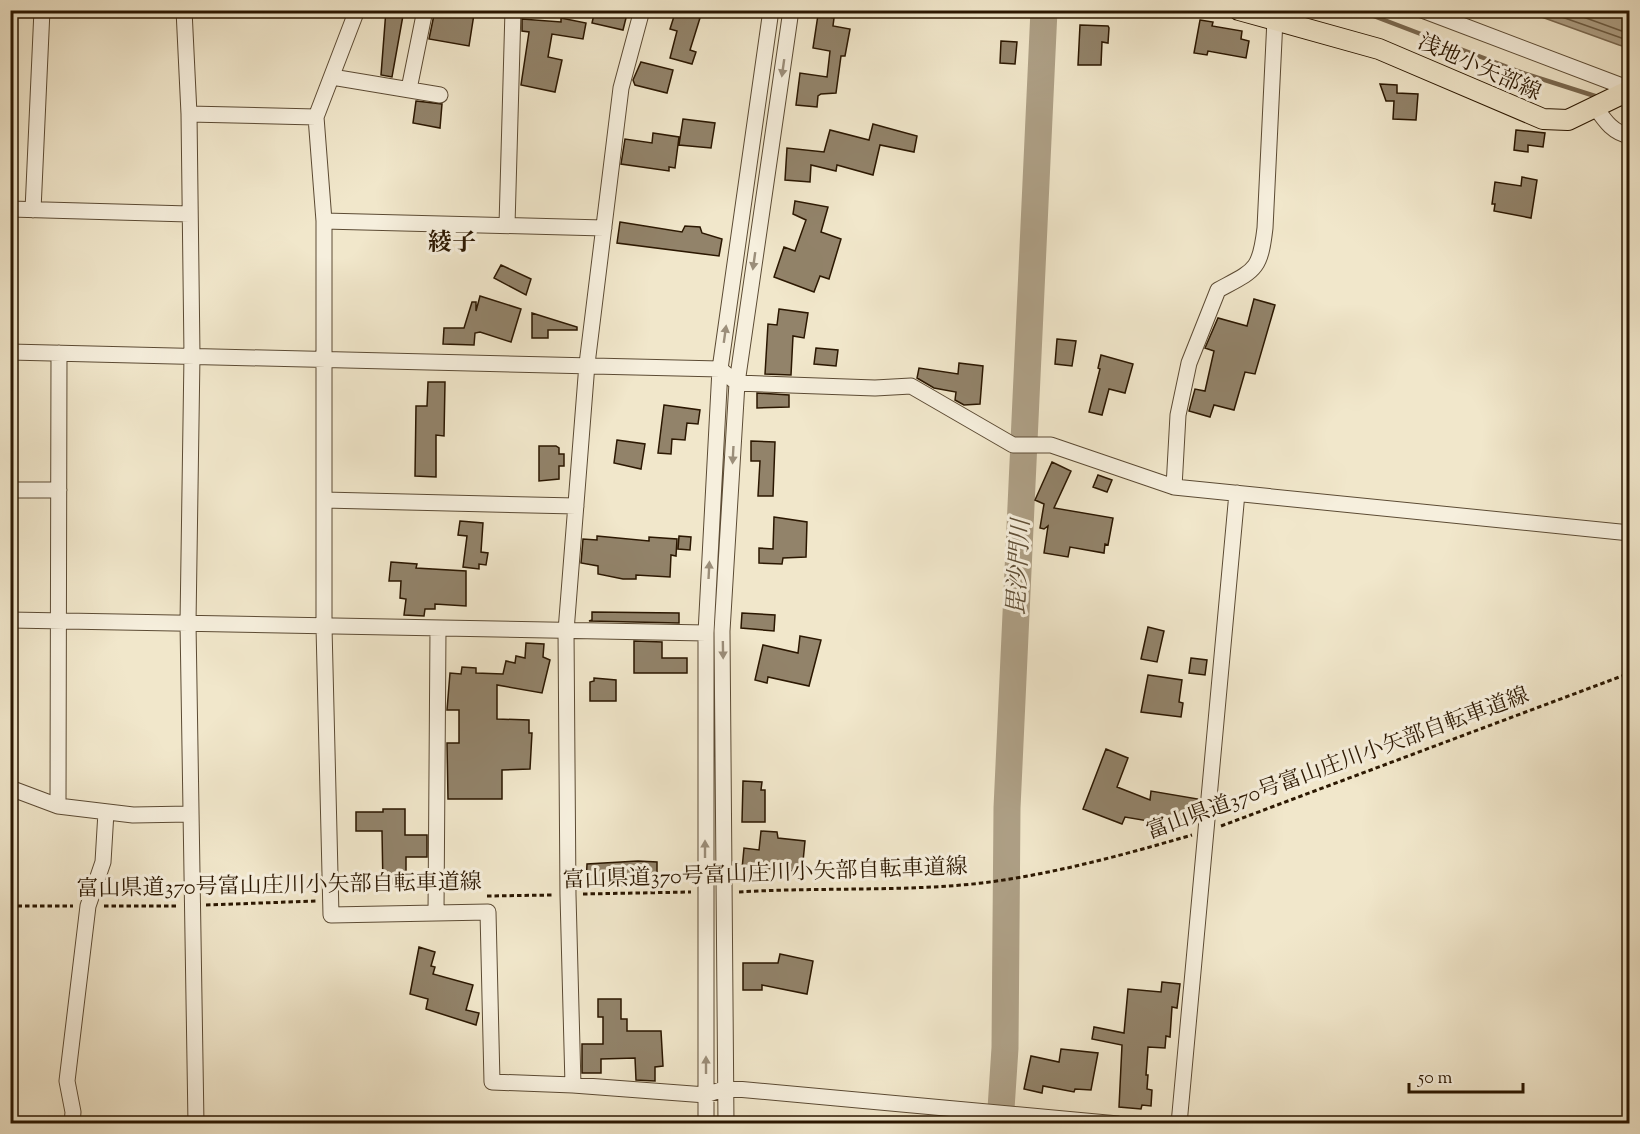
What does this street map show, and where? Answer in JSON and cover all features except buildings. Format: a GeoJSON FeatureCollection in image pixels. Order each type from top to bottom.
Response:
{"type":"FeatureCollection","features":[{"type":"Feature","properties":{"kind":"main road","name":"浅地小矢部線"},"geometry":{"type":"LineString","coordinates":[[1239,10],[1379,48],[1543,119],[1568,120],[1596,108],[1629,89]]}},
{"type":"Feature","properties":{"kind":"street"},"geometry":{"type":"LineString","coordinates":[[33,210],[42,10]]}},
{"type":"Feature","properties":{"kind":"street"},"geometry":{"type":"LineString","coordinates":[[184,10],[189,114],[192,355],[188,623],[196,1124]]}},
{"type":"Feature","properties":{"kind":"street"},"geometry":{"type":"LineString","coordinates":[[357,10],[316,117],[324,221],[324,627],[331,915],[488,912],[492,1082],[573,1085],[706,1095],[726,1088],[1118,1124]]}},
{"type":"Feature","properties":{"kind":"street"},"geometry":{"type":"LineString","coordinates":[[409,89],[424,10]]}},
{"type":"Feature","properties":{"kind":"street"},"geometry":{"type":"LineString","coordinates":[[507,225],[513,10]]}},
{"type":"Feature","properties":{"kind":"street"},"geometry":{"type":"LineString","coordinates":[[573,1085],[568,895],[566,631],[587,364],[621,88],[642,10]]}},
{"type":"Feature","properties":{"kind":"street"},"geometry":{"type":"LineString","coordinates":[[706,1124],[706,633],[720,369],[771,10]]}},
{"type":"Feature","properties":{"kind":"street"},"geometry":{"type":"LineString","coordinates":[[726,1124],[722,630],[737,383],[791,10]]}},
{"type":"Feature","properties":{"kind":"street"},"geometry":{"type":"LineString","coordinates":[[1422,10],[1629,89]]}},
{"type":"Feature","properties":{"kind":"street"},"geometry":{"type":"LineString","coordinates":[[1174,487],[1178,415],[1189,363],[1218,290],[1253,271],[1262,256],[1275,19]]}},
{"type":"Feature","properties":{"kind":"street"},"geometry":{"type":"LineString","coordinates":[[332,77],[440,94]]}},
{"type":"Feature","properties":{"kind":"street"},"geometry":{"type":"LineString","coordinates":[[1596,108],[1609,126],[1621,135],[1629,136]]}},
{"type":"Feature","properties":{"kind":"street"},"geometry":{"type":"LineString","coordinates":[[189,114],[316,117]]}},
{"type":"Feature","properties":{"kind":"street"},"geometry":{"type":"LineString","coordinates":[[10,209],[189,214]]}},
{"type":"Feature","properties":{"kind":"street"},"geometry":{"type":"LineString","coordinates":[[324,221],[604,228]]}},
{"type":"Feature","properties":{"kind":"street"},"geometry":{"type":"LineString","coordinates":[[10,352],[587,364],[720,369],[737,383],[875,388],[911,387],[1013,445],[1051,445],[1174,487],[1629,533]]}},
{"type":"Feature","properties":{"kind":"street"},"geometry":{"type":"LineString","coordinates":[[58,806],[59,352]]}},
{"type":"Feature","properties":{"kind":"street"},"geometry":{"type":"LineString","coordinates":[[10,490],[59,490]]}},
{"type":"Feature","properties":{"kind":"street"},"geometry":{"type":"LineString","coordinates":[[1179,1124],[1238,493]]}},
{"type":"Feature","properties":{"kind":"street"},"geometry":{"type":"LineString","coordinates":[[324,500],[576,506]]}},
{"type":"Feature","properties":{"kind":"street"},"geometry":{"type":"LineString","coordinates":[[10,620],[706,633]]}},
{"type":"Feature","properties":{"kind":"street"},"geometry":{"type":"LineString","coordinates":[[436,913],[438,629]]}},
{"type":"Feature","properties":{"kind":"street"},"geometry":{"type":"LineString","coordinates":[[10,788],[58,806],[133,815],[190,814]]}},
{"type":"Feature","properties":{"kind":"street"},"geometry":{"type":"LineString","coordinates":[[72,1124],[73,1112],[67,1081],[88,906],[104,862],[106,812]]}},
{"type":"Feature","properties":{"kind":"path","name":"富山県道370号富山庄川小矢部自転車道線"},"geometry":{"type":"LineString","coordinates":[[725,892],[802,888],[903,888],[981,883],[1095,863],[1206,831],[1629,673]]}},
{"type":"Feature","properties":{"kind":"path","name":"富山県道370号富山庄川小矢部自転車道線"},"geometry":{"type":"LineString","coordinates":[[478,896],[705,892]]}},
{"type":"Feature","properties":{"kind":"path","name":"富山県道370号富山庄川小矢部自転車道線"},"geometry":{"type":"LineString","coordinates":[[10,906],[191,906],[329,900]]}},
{"type":"Feature","properties":{"kind":"water"},"geometry":{"type":"Polygon","coordinates":[[[1525,11],[1629,11],[1629,48],[1619,45],[1525,11]]]}},
{"type":"Feature","properties":{"kind":"waterway","name":"毘沙門川"},"geometry":{"type":"LineString","coordinates":[[1000,1124],[1005,1048],[1007,808],[1044,10]]}},
{"type":"Feature","properties":{"kind":"waterway"},"geometry":{"type":"LineString","coordinates":[[1358,10],[1523,73],[1598,97]]}},
{"type":"Feature","properties":{"kind":"waterway"},"geometry":{"type":"LineString","coordinates":[[1618,103],[1630,107]]}},
{"type":"Feature","properties":{"kind":"district","name":"綾子"},"geometry":{"type":"Point","coordinates":[452,242]}}]}
